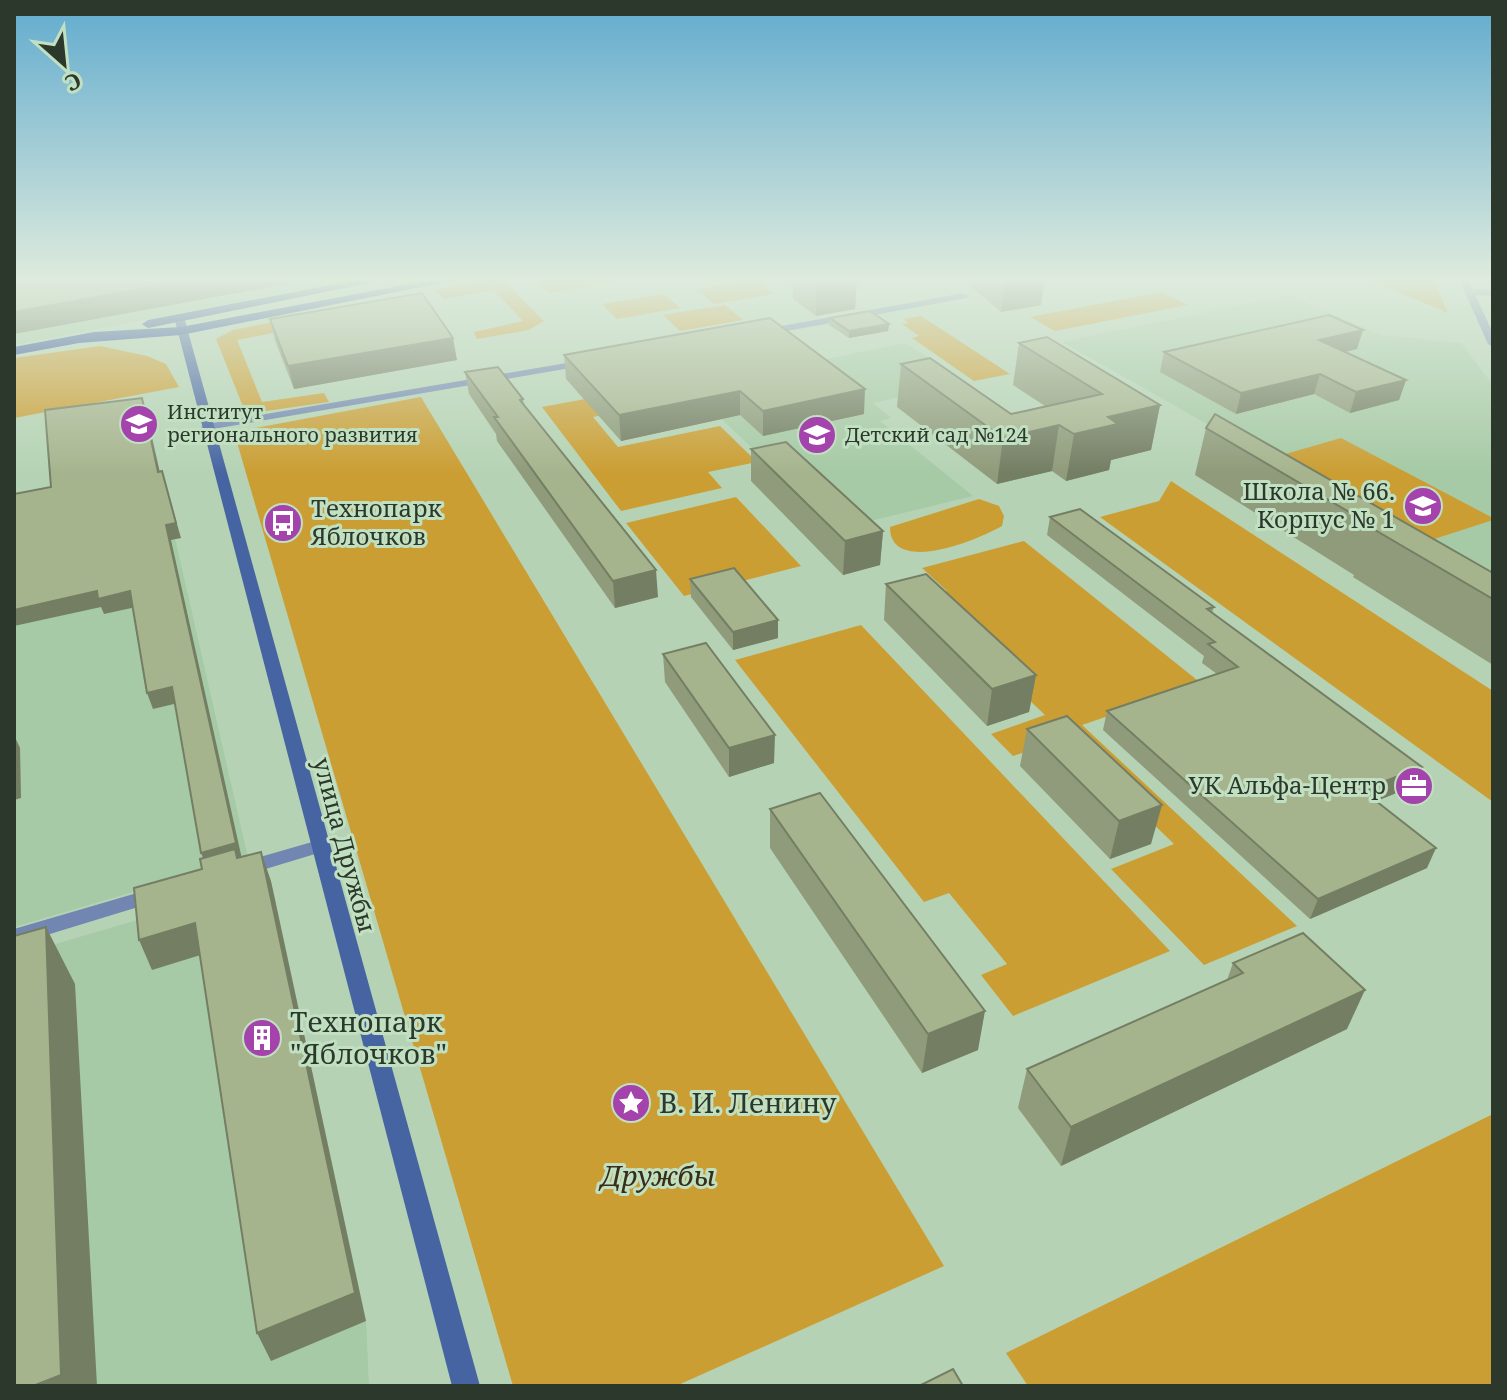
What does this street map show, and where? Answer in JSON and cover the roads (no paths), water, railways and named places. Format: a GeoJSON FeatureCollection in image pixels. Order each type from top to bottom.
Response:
{"type":"FeatureCollection","features":[{"type":"Feature","properties":{"kind":"main road"},"geometry":{"type":"LineString","coordinates":[[14,351],[62,342]]}},
{"type":"Feature","properties":{"kind":"main road","name":"улица Дружбы"},"geometry":{"type":"LineString","coordinates":[[185,342],[466,1386]]}},
{"type":"Feature","properties":{"kind":"street"},"geometry":{"type":"LineString","coordinates":[[207,427],[591,362]]}},
{"type":"Feature","properties":{"kind":"street"},"geometry":{"type":"LineString","coordinates":[[226,874],[319,846]]}},
{"type":"Feature","properties":{"kind":"street"},"geometry":{"type":"LineString","coordinates":[[14,937],[168,891]]}},
{"type":"Feature","properties":{"kind":"place","name":"Институт регионального развития"},"geometry":{"type":"Point","coordinates":[139,424]}},
{"type":"Feature","properties":{"kind":"place","name":"Детский сад №124"},"geometry":{"type":"Point","coordinates":[817,435]}},
{"type":"Feature","properties":{"kind":"place","name":"Школа № 66. Корпус № 1"},"geometry":{"type":"Point","coordinates":[1423,506]}},
{"type":"Feature","properties":{"kind":"place","name":"Технопарк Яблочков"},"geometry":{"type":"Point","coordinates":[283,523]}},
{"type":"Feature","properties":{"kind":"place","name":"УК Альфа-Центр"},"geometry":{"type":"Point","coordinates":[1414,786]}},
{"type":"Feature","properties":{"kind":"place","name":"Технопарк \"Яблочков\""},"geometry":{"type":"Point","coordinates":[262,1038]}},
{"type":"Feature","properties":{"kind":"place","name":"В. И. Ленину"},"geometry":{"type":"Point","coordinates":[631,1103]}},
{"type":"Feature","properties":{"kind":"park label","name":"Дружбы"},"geometry":{"type":"Point","coordinates":[658,1176]}}]}
